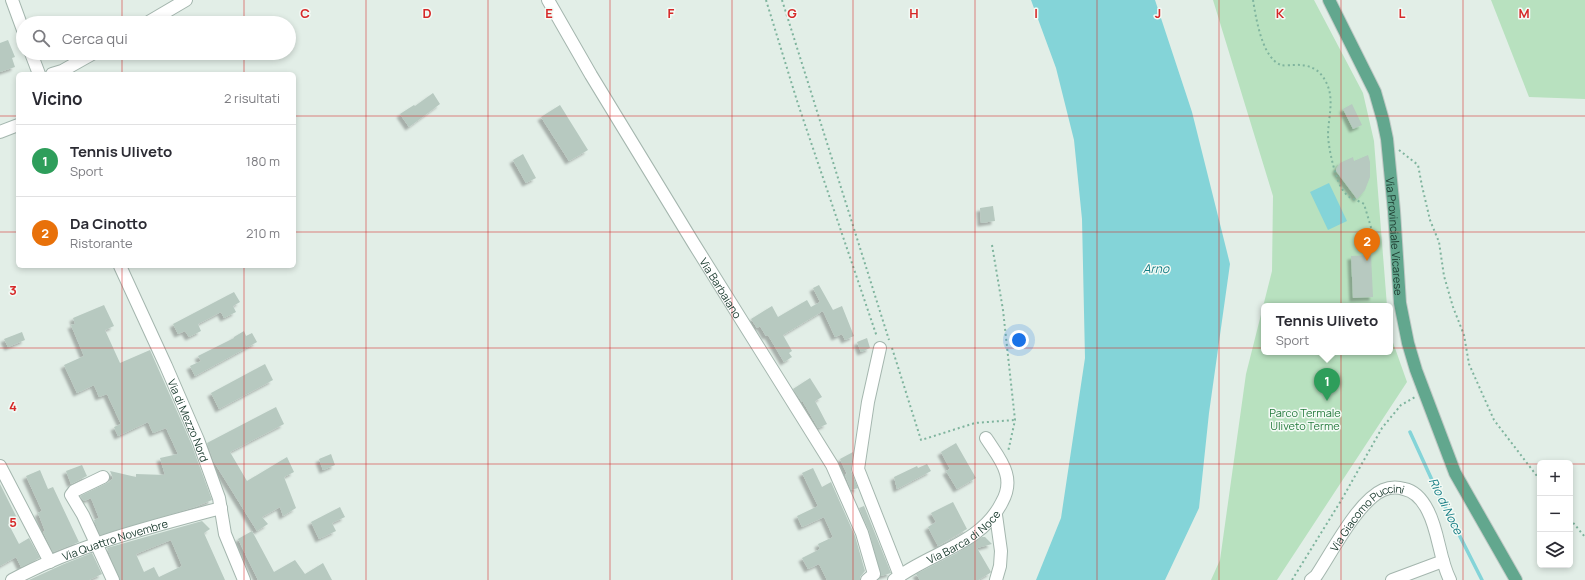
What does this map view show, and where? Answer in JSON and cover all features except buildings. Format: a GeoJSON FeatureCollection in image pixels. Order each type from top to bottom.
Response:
{"type":"FeatureCollection","features":[{"type":"Feature","properties":{"kind":"main road","name":"Via Provinciale Vicarese"},"geometry":{"type":"LineString","coordinates":[[1329,0],[1375,92],[1383,120],[1387,140],[1393,203],[1400,302],[1408,343],[1416,370],[1455,473],[1516,580]]}},
{"type":"Feature","properties":{"kind":"street"},"geometry":{"type":"LineString","coordinates":[[12,0],[18,16]]}},
{"type":"Feature","properties":{"kind":"street"},"geometry":{"type":"LineString","coordinates":[[159,16],[186,0]]}},
{"type":"Feature","properties":{"kind":"street","name":"Via Barbaiano"},"geometry":{"type":"LineString","coordinates":[[548,0],[591,75],[694,244],[832,465],[862,533],[870,556],[874,574],[867,580]]}},
{"type":"Feature","properties":{"kind":"street"},"geometry":{"type":"LineString","coordinates":[[34,60],[38,72]]}},
{"type":"Feature","properties":{"kind":"street"},"geometry":{"type":"LineString","coordinates":[[59,72],[82,60]]}},
{"type":"Feature","properties":{"kind":"street"},"geometry":{"type":"LineString","coordinates":[[0,132],[16,126]]}},
{"type":"Feature","properties":{"kind":"street","name":"Via di Mezzo Nord"},"geometry":{"type":"LineString","coordinates":[[121,268],[181,399],[219,498],[225,534],[244,580]]}},
{"type":"Feature","properties":{"kind":"street"},"geometry":{"type":"LineString","coordinates":[[880,348],[868,402],[858,469],[897,578]]}},
{"type":"Feature","properties":{"kind":"street"},"geometry":{"type":"LineString","coordinates":[[986,438],[1007,473],[1008,484],[1006,494],[996,515]]}},
{"type":"Feature","properties":{"kind":"street"},"geometry":{"type":"LineString","coordinates":[[0,466],[50,562]]}},
{"type":"Feature","properties":{"kind":"street"},"geometry":{"type":"LineString","coordinates":[[103,477],[74,491],[71,495],[83,514],[113,580]]}},
{"type":"Feature","properties":{"kind":"street","name":"Via Giacomo Puccini"},"geometry":{"type":"LineString","coordinates":[[1311,580],[1316,576],[1355,516],[1369,500],[1384,489],[1397,487],[1409,490],[1424,504],[1432,521],[1450,580]]}},
{"type":"Feature","properties":{"kind":"street","name":"Via Quattro Novembre"},"geometry":{"type":"LineString","coordinates":[[12,580],[50,562],[97,545],[149,528],[221,508]]}},
{"type":"Feature","properties":{"kind":"street","name":"Via Barca di Noce"},"geometry":{"type":"LineString","coordinates":[[897,578],[979,532],[996,515]]}},
{"type":"Feature","properties":{"kind":"street","name":"Via Barca di Noce"},"geometry":{"type":"LineString","coordinates":[[996,515],[1001,551],[1000,566],[996,580]]}},
{"type":"Feature","properties":{"kind":"street"},"geometry":{"type":"LineString","coordinates":[[1392,580],[1443,561]]}},
{"type":"Feature","properties":{"kind":"path"},"geometry":{"type":"LineString","coordinates":[[766,0],[798,104],[880,348]]}},
{"type":"Feature","properties":{"kind":"path"},"geometry":{"type":"LineString","coordinates":[[782,0],[921,440],[975,423],[1015,420]]}},
{"type":"Feature","properties":{"kind":"path"},"geometry":{"type":"LineString","coordinates":[[1253,0],[1256,19],[1266,51],[1273,60],[1282,66],[1312,66],[1326,81],[1332,106],[1328,137],[1331,161],[1345,193],[1364,204],[1373,234]]}},
{"type":"Feature","properties":{"kind":"path"},"geometry":{"type":"LineString","coordinates":[[1404,154],[1418,165],[1430,220],[1439,242],[1444,276],[1452,307],[1464,335],[1469,364],[1494,420],[1537,476]]}},
{"type":"Feature","properties":{"kind":"path"},"geometry":{"type":"LineString","coordinates":[[992,245],[1004,310],[1015,420],[1004,467]]}},
{"type":"Feature","properties":{"kind":"path"},"geometry":{"type":"LineString","coordinates":[[1292,580],[1342,499],[1382,428],[1401,405],[1413,398]]}},
{"type":"Feature","properties":{"kind":"path"},"geometry":{"type":"LineString","coordinates":[[1573,523],[1585,537]]}},
{"type":"Feature","properties":{"kind":"green space","name":"Parco Termale Uliveto Terme"},"geometry":{"type":"Polygon","coordinates":[[[1213,0],[1314,0],[1363,93],[1374,141],[1387,303],[1264,303],[1272,271],[1273,196],[1213,0]]]}},
{"type":"Feature","properties":{"kind":"green space"},"geometry":{"type":"Polygon","coordinates":[[[1491,0],[1585,0],[1585,99],[1529,97],[1491,0]]]}},
{"type":"Feature","properties":{"kind":"green space","name":"Parco Termale Uliveto Terme"},"geometry":{"type":"Polygon","coordinates":[[[1261,315],[1261,355],[1393,355],[1393,342],[1407,382],[1277,580],[1211,580],[1220,560],[1246,374],[1261,315]]]}},
{"type":"Feature","properties":{"kind":"water","name":"Arno"},"geometry":{"type":"Polygon","coordinates":[[[1031,0],[1155,0],[1192,112],[1230,264],[1209,413],[1199,508],[1165,580],[1036,580],[1061,518],[1085,358],[1082,219],[1074,140],[1056,68],[1031,0]]]}},
{"type":"Feature","properties":{"kind":"water"},"geometry":{"type":"Polygon","coordinates":[[[1329,183],[1347,221],[1328,230],[1310,192],[1329,183]]]}},
{"type":"Feature","properties":{"kind":"waterway","name":"Rio di Noce"},"geometry":{"type":"LineString","coordinates":[[1410,432],[1437,491],[1482,580]]}},
{"type":"Feature","properties":{"kind":"place","name":"Da Cinotto"},"geometry":{"type":"Point","coordinates":[1367,261]}},
{"type":"Feature","properties":{"kind":"place","name":"Tennis Uliveto"},"geometry":{"type":"Point","coordinates":[1327,401]}}]}
